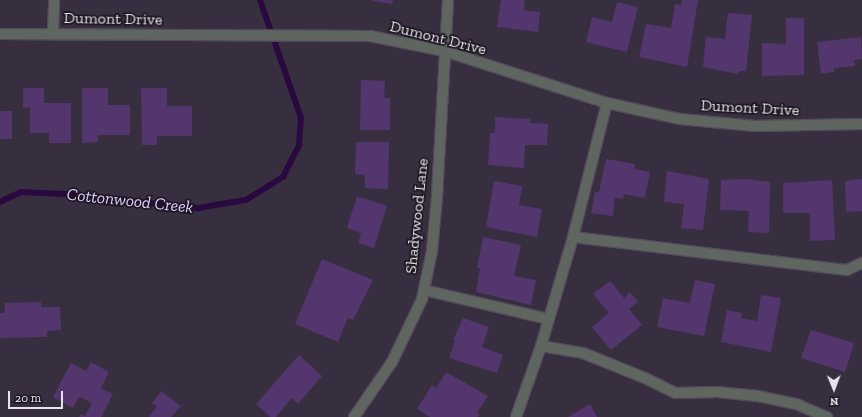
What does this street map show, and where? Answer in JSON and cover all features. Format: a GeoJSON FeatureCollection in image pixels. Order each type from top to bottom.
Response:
{"type":"FeatureCollection","features":[{"type":"Feature","properties":{"kind":"street"},"geometry":{"type":"LineString","coordinates":[[53,33],[54,0]]}},
{"type":"Feature","properties":{"kind":"street","name":"Shadywood Lane"},"geometry":{"type":"LineString","coordinates":[[354,417],[392,362],[424,290],[432,251],[438,197],[444,51],[448,0]]}},
{"type":"Feature","properties":{"kind":"street","name":"Dumont Drive"},"geometry":{"type":"LineString","coordinates":[[0,34],[53,33],[212,36],[305,34],[370,36],[444,51],[607,104],[680,119],[755,126],[862,124]]}},
{"type":"Feature","properties":{"kind":"street"},"geometry":{"type":"LineString","coordinates":[[516,417],[541,346],[573,237],[607,104]]}},
{"type":"Feature","properties":{"kind":"street"},"geometry":{"type":"LineString","coordinates":[[573,237],[847,270],[862,262]]}},
{"type":"Feature","properties":{"kind":"street"},"geometry":{"type":"LineString","coordinates":[[424,290],[549,319]]}},
{"type":"Feature","properties":{"kind":"street"},"geometry":{"type":"LineString","coordinates":[[541,346],[583,353],[645,378],[676,394],[717,392],[758,396],[796,404],[826,417]]}},
{"type":"Feature","properties":{"kind":"building"},"geometry":{"type":"Polygon","coordinates":[[[369,0],[393,0],[392,4],[369,0]]]}},
{"type":"Feature","properties":{"kind":"building"},"geometry":{"type":"Polygon","coordinates":[[[501,0],[525,0],[524,10],[540,12],[538,32],[497,27],[501,0]]]}},
{"type":"Feature","properties":{"kind":"building"},"geometry":{"type":"Polygon","coordinates":[[[682,0],[698,0],[687,67],[639,57],[646,24],[671,28],[675,4],[681,5],[682,0]]]}},
{"type":"Feature","properties":{"kind":"building"},"geometry":{"type":"Polygon","coordinates":[[[617,2],[638,7],[627,52],[586,42],[592,17],[612,22],[617,2]]]}},
{"type":"Feature","properties":{"kind":"building"},"geometry":{"type":"Polygon","coordinates":[[[728,13],[752,15],[746,71],[739,71],[738,74],[703,67],[706,37],[725,39],[728,13]]]}},
{"type":"Feature","properties":{"kind":"building"},"geometry":{"type":"Polygon","coordinates":[[[786,18],[804,18],[804,75],[762,76],[762,43],[786,44],[786,18]]]}},
{"type":"Feature","properties":{"kind":"building"},"geometry":{"type":"Polygon","coordinates":[[[861,37],[862,59],[854,60],[855,66],[834,68],[834,72],[821,74],[817,42],[861,37]]]}},
{"type":"Feature","properties":{"kind":"building"},"geometry":{"type":"Polygon","coordinates":[[[361,80],[385,81],[384,98],[390,98],[390,130],[360,130],[361,80]]]}},
{"type":"Feature","properties":{"kind":"building"},"geometry":{"type":"Polygon","coordinates":[[[23,88],[44,88],[44,103],[71,103],[71,143],[49,143],[49,133],[30,133],[30,107],[23,108],[23,88]]]}},
{"type":"Feature","properties":{"kind":"building"},"geometry":{"type":"Polygon","coordinates":[[[82,88],[108,88],[108,105],[130,105],[130,135],[98,135],[98,142],[82,143],[82,88]]]}},
{"type":"Feature","properties":{"kind":"building"},"geometry":{"type":"Polygon","coordinates":[[[141,88],[167,88],[167,106],[192,106],[192,136],[157,136],[157,145],[142,145],[141,88]]]}},
{"type":"Feature","properties":{"kind":"building"},"geometry":{"type":"Polygon","coordinates":[[[0,111],[12,111],[12,139],[0,139],[0,111]]]}},
{"type":"Feature","properties":{"kind":"building"},"geometry":{"type":"Polygon","coordinates":[[[495,117],[530,119],[530,123],[548,124],[547,145],[525,145],[524,168],[488,165],[490,133],[495,133],[495,117]]]}},
{"type":"Feature","properties":{"kind":"building"},"geometry":{"type":"Polygon","coordinates":[[[356,142],[389,142],[388,189],[365,188],[365,175],[355,174],[356,142]]]}},
{"type":"Feature","properties":{"kind":"building"},"geometry":{"type":"Polygon","coordinates":[[[606,159],[635,164],[634,169],[650,172],[645,198],[624,194],[623,199],[615,198],[613,216],[591,213],[595,192],[599,192],[606,159]]]}},
{"type":"Feature","properties":{"kind":"building"},"geometry":{"type":"Polygon","coordinates":[[[667,171],[709,179],[703,230],[681,228],[684,204],[664,202],[667,171]]]}},
{"type":"Feature","properties":{"kind":"building"},"geometry":{"type":"Polygon","coordinates":[[[746,179],[770,182],[769,233],[748,232],[749,211],[720,210],[721,180],[746,179]]]}},
{"type":"Feature","properties":{"kind":"building"},"geometry":{"type":"Polygon","coordinates":[[[862,179],[862,211],[846,212],[845,181],[862,179]]]}},
{"type":"Feature","properties":{"kind":"building"},"geometry":{"type":"Polygon","coordinates":[[[832,180],[835,240],[810,241],[810,213],[783,213],[783,183],[832,180]]]}},
{"type":"Feature","properties":{"kind":"building"},"geometry":{"type":"Polygon","coordinates":[[[494,181],[522,186],[519,205],[542,209],[537,237],[486,227],[494,181]]]}},
{"type":"Feature","properties":{"kind":"building"},"geometry":{"type":"Polygon","coordinates":[[[357,196],[387,206],[374,248],[358,243],[361,233],[347,228],[357,196]]]}},
{"type":"Feature","properties":{"kind":"building"},"geometry":{"type":"Polygon","coordinates":[[[483,237],[521,245],[514,276],[536,280],[531,305],[476,292],[480,268],[477,268],[483,237]]]}},
{"type":"Feature","properties":{"kind":"building"},"geometry":{"type":"Polygon","coordinates":[[[322,259],[373,280],[353,320],[348,318],[338,342],[295,324],[322,259]]]}},
{"type":"Feature","properties":{"kind":"building"},"geometry":{"type":"Polygon","coordinates":[[[695,280],[715,284],[704,336],[657,327],[663,298],[690,303],[695,280]]]}},
{"type":"Feature","properties":{"kind":"building"},"geometry":{"type":"Polygon","coordinates":[[[610,281],[624,298],[630,292],[638,302],[629,309],[642,325],[611,350],[592,327],[609,313],[593,294],[610,281]]]}},
{"type":"Feature","properties":{"kind":"building"},"geometry":{"type":"Polygon","coordinates":[[[761,295],[781,298],[771,352],[721,342],[727,310],[742,313],[741,318],[757,321],[761,295]]]}},
{"type":"Feature","properties":{"kind":"building"},"geometry":{"type":"Polygon","coordinates":[[[41,302],[41,307],[60,307],[61,330],[47,331],[47,337],[0,338],[0,313],[5,313],[5,303],[41,302]]]}},
{"type":"Feature","properties":{"kind":"building"},"geometry":{"type":"Polygon","coordinates":[[[463,318],[489,327],[482,347],[503,355],[497,373],[449,358],[455,341],[453,340],[463,318]]]}},
{"type":"Feature","properties":{"kind":"building"},"geometry":{"type":"Polygon","coordinates":[[[811,330],[854,343],[845,372],[801,358],[811,330]]]}},
{"type":"Feature","properties":{"kind":"building"},"geometry":{"type":"Polygon","coordinates":[[[299,355],[322,376],[298,404],[292,398],[276,417],[270,417],[256,404],[299,355]]]}},
{"type":"Feature","properties":{"kind":"building"},"geometry":{"type":"Polygon","coordinates":[[[91,362],[109,372],[101,388],[113,394],[101,417],[79,417],[81,414],[85,416],[92,403],[79,397],[73,408],[53,397],[71,363],[86,371],[91,362]]]}},
{"type":"Feature","properties":{"kind":"building"},"geometry":{"type":"Polygon","coordinates":[[[446,372],[488,396],[477,413],[480,414],[478,417],[430,417],[417,409],[432,385],[436,388],[446,372]]]}},
{"type":"Feature","properties":{"kind":"building"},"geometry":{"type":"Polygon","coordinates":[[[161,391],[181,406],[171,417],[149,417],[157,406],[152,403],[161,391]]]}},
{"type":"Feature","properties":{"kind":"building"},"geometry":{"type":"Polygon","coordinates":[[[590,404],[597,417],[568,417],[590,404]]]}},
{"type":"Feature","properties":{"kind":"waterway","name":"Cottonwood Creek"},"geometry":{"type":"LineString","coordinates":[[0,202],[21,192],[64,194],[198,208],[246,200],[283,177],[299,145],[301,118],[260,0]]}}]}
